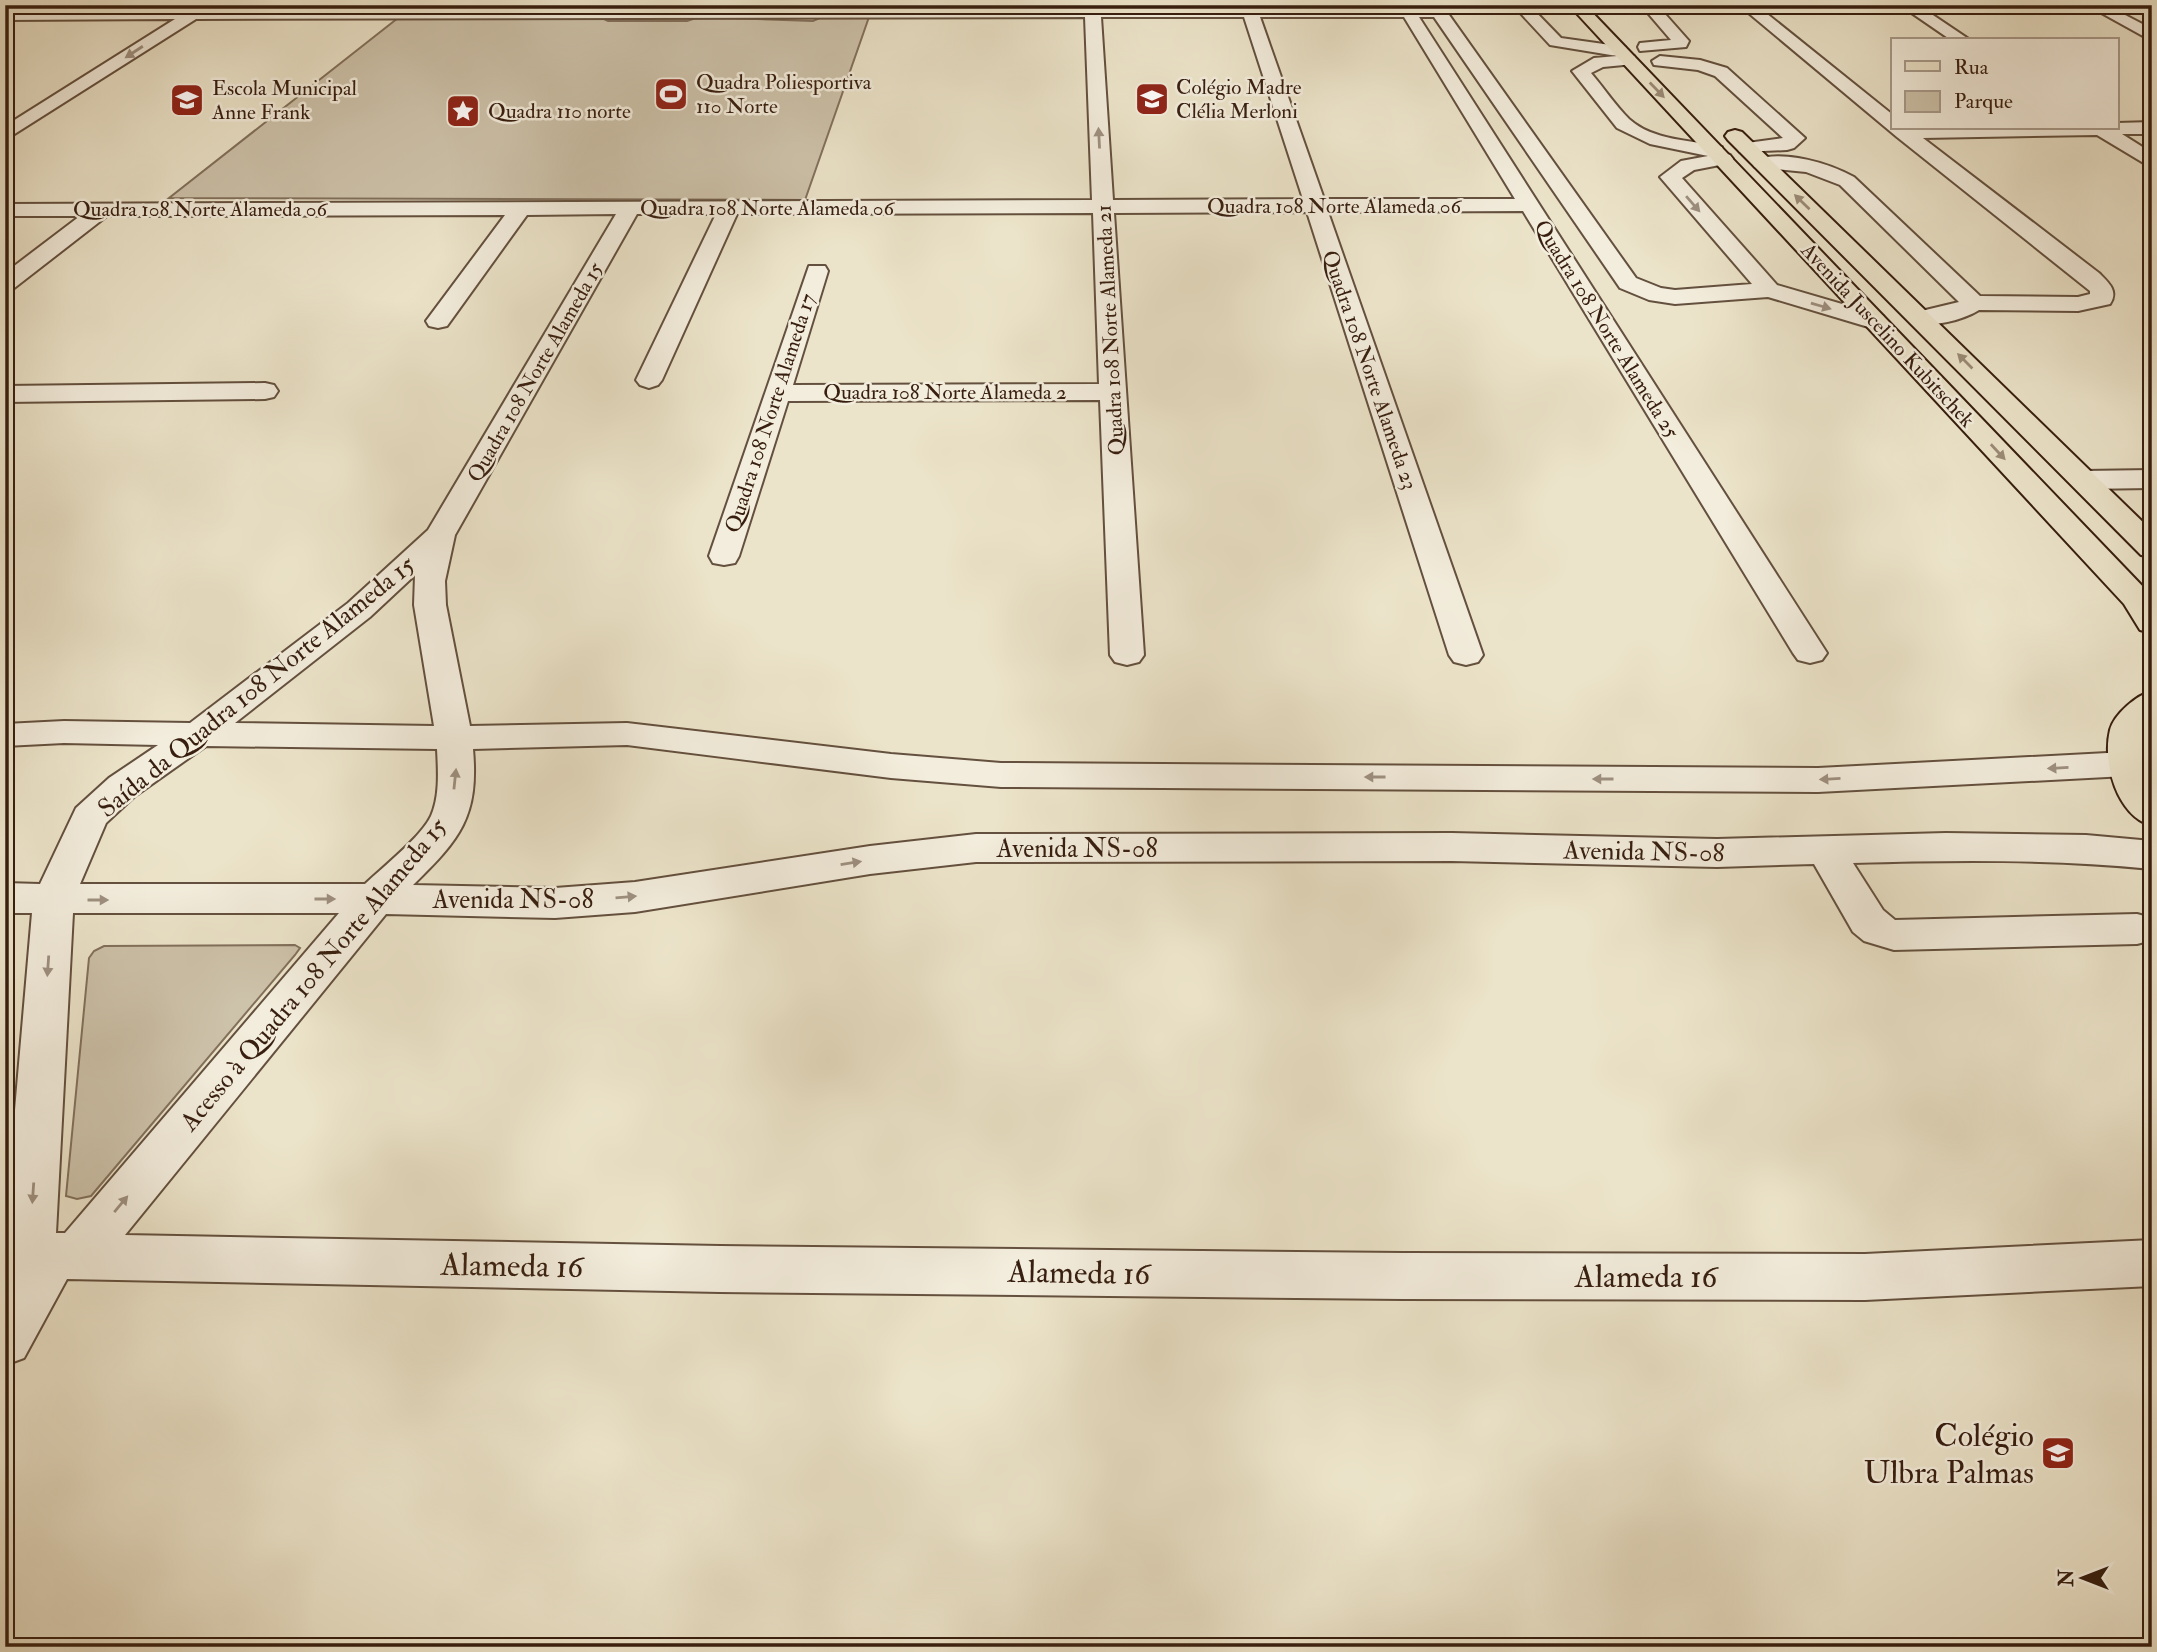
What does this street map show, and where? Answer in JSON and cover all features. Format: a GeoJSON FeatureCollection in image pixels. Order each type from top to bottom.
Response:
{"type":"FeatureCollection","features":[{"type":"Feature","properties":{"kind":"main road","name":"Avenida Juscelino Kubitschek"},"geometry":{"type":"LineString","coordinates":[[1576,5],[1638,55],[1689,90]]}},
{"type":"Feature","properties":{"kind":"main road","name":"Avenida Juscelino Kubitschek"},"geometry":{"type":"LineString","coordinates":[[1604,5],[1638,55],[1719,155],[2137,599],[2152,623]]}},
{"type":"Feature","properties":{"kind":"main road","name":"Avenida Juscelino Kubitschek"},"geometry":{"type":"LineString","coordinates":[[1718,119],[2152,548]]}},
{"type":"Feature","properties":{"kind":"main road"},"geometry":{"type":"LineString","coordinates":[[2152,702],[2128,729],[2126,764],[2138,795],[2152,813]]}},
{"type":"Feature","properties":{"kind":"street"},"geometry":{"type":"LineString","coordinates":[[5,30],[51,5]]}},
{"type":"Feature","properties":{"kind":"street"},"geometry":{"type":"LineString","coordinates":[[1520,5],[1556,42],[1700,65],[1721,72],[1795,138],[1787,144],[1755,155]]}},
{"type":"Feature","properties":{"kind":"street"},"geometry":{"type":"LineString","coordinates":[[1648,5],[1681,41],[1680,44],[1600,62],[1581,71],[1624,124],[1632,130],[1669,145],[1719,155]]}},
{"type":"Feature","properties":{"kind":"street"},"geometry":{"type":"LineString","coordinates":[[1746,5],[1891,122]]}},
{"type":"Feature","properties":{"kind":"street"},"geometry":{"type":"LineString","coordinates":[[1907,5],[1959,38]]}},
{"type":"Feature","properties":{"kind":"street"},"geometry":{"type":"LineString","coordinates":[[2094,5],[2152,36]]}},
{"type":"Feature","properties":{"kind":"street","name":"Quadra 108 Norte Alameda 25"},"geometry":{"type":"LineString","coordinates":[[1406,8],[1810,653]]}},
{"type":"Feature","properties":{"kind":"street"},"geometry":{"type":"LineString","coordinates":[[5,15],[200,10],[1436,8],[1628,283]]}},
{"type":"Feature","properties":{"kind":"street","name":"Quadra 108 Norte Alameda 21"},"geometry":{"type":"LineString","coordinates":[[1092,9],[1127,655]]}},
{"type":"Feature","properties":{"kind":"street","name":"Quadra 108 Norte Alameda 23"},"geometry":{"type":"LineString","coordinates":[[1249,9],[1466,655]]}},
{"type":"Feature","properties":{"kind":"street"},"geometry":{"type":"LineString","coordinates":[[5,134],[200,10]]}},
{"type":"Feature","properties":{"kind":"street"},"geometry":{"type":"LineString","coordinates":[[2118,128],[2152,128]]}},
{"type":"Feature","properties":{"kind":"street"},"geometry":{"type":"LineString","coordinates":[[1901,130],[2091,278],[2102,290],[2102,299],[2078,304],[1974,303],[1962,310],[1922,318]]}},
{"type":"Feature","properties":{"kind":"street"},"geometry":{"type":"LineString","coordinates":[[2102,130],[2152,162]]}},
{"type":"Feature","properties":{"kind":"street"},"geometry":{"type":"LineString","coordinates":[[1719,155],[1688,165],[1670,177],[1769,290]]}},
{"type":"Feature","properties":{"kind":"street"},"geometry":{"type":"LineString","coordinates":[[1755,155],[1829,171],[1847,181],[1974,303]]}},
{"type":"Feature","properties":{"kind":"street","name":"Quadra 108 Norte Alameda 06"},"geometry":{"type":"LineString","coordinates":[[5,210],[1529,205]]}},
{"type":"Feature","properties":{"kind":"street"},"geometry":{"type":"LineString","coordinates":[[438,321],[521,208]]}},
{"type":"Feature","properties":{"kind":"street","name":"Quadra 108 Norte Alameda 15"},"geometry":{"type":"LineString","coordinates":[[440,535],[630,208]]}},
{"type":"Feature","properties":{"kind":"street"},"geometry":{"type":"LineString","coordinates":[[649,380],[729,208]]}},
{"type":"Feature","properties":{"kind":"street"},"geometry":{"type":"LineString","coordinates":[[5,284],[101,210]]}},
{"type":"Feature","properties":{"kind":"street","name":"Quadra 108 Norte Alameda 17"},"geometry":{"type":"LineString","coordinates":[[724,556],[817,271]]}},
{"type":"Feature","properties":{"kind":"street"},"geometry":{"type":"LineString","coordinates":[[1578,283],[1628,283],[1657,295],[1675,297],[1769,290],[1874,321]]}},
{"type":"Feature","properties":{"kind":"street"},"geometry":{"type":"LineString","coordinates":[[5,394],[265,391]]}},
{"type":"Feature","properties":{"kind":"street","name":"Quadra 108 Norte Alameda 2"},"geometry":{"type":"LineString","coordinates":[[778,393],[1113,391]]}},
{"type":"Feature","properties":{"kind":"street"},"geometry":{"type":"LineString","coordinates":[[2084,480],[2152,480]]}},
{"type":"Feature","properties":{"kind":"street","name":"Saída da Quadra 108 Norte Alameda 15"},"geometry":{"type":"LineString","coordinates":[[41,1255],[53,900],[90,817],[121,787],[198,734],[359,610],[440,535]]}},
{"type":"Feature","properties":{"kind":"street","name":"Acesso à Quadra 108 Norte Alameda 15"},"geometry":{"type":"LineString","coordinates":[[41,1255],[375,899],[420,855],[449,819],[457,777],[454,738],[430,605],[429,581],[440,535]]}},
{"type":"Feature","properties":{"kind":"street"},"geometry":{"type":"LineString","coordinates":[[5,735],[64,732],[454,738],[627,734],[891,766],[1001,775],[1818,780],[2126,764]]}},
{"type":"Feature","properties":{"kind":"street","name":"Avenida NS-08"},"geometry":{"type":"LineString","coordinates":[[5,898],[375,899],[555,903],[635,897],[870,860],[976,848],[1452,847],[1717,853],[1945,847],[2086,849],[2152,855]]}},
{"type":"Feature","properties":{"kind":"street"},"geometry":{"type":"LineString","coordinates":[[1825,850],[1868,921],[1879,930],[1894,935],[2137,929]]}},
{"type":"Feature","properties":{"kind":"street"},"geometry":{"type":"LineString","coordinates":[[5,1340],[41,1255]]}},
{"type":"Feature","properties":{"kind":"street","name":"Alameda 16"},"geometry":{"type":"LineString","coordinates":[[41,1255],[762,1269],[1811,1277],[1865,1277],[2152,1263]]}},
{"type":"Feature","properties":{"kind":"green space"},"geometry":{"type":"Polygon","coordinates":[[[699,17],[813,21],[822,17],[869,17],[805,200],[169,198],[398,18],[602,18],[608,21],[687,21],[699,17]]]}},
{"type":"Feature","properties":{"kind":"green space"},"geometry":{"type":"Polygon","coordinates":[[[295,945],[300,948],[295,955],[91,1196],[77,1199],[66,1196],[89,958],[94,951],[104,946],[295,945]]]}},
{"type":"Feature","properties":{"kind":"place","name":"Quadra Poliesportiva 110 Norte"},"geometry":{"type":"Point","coordinates":[671,94]}},
{"type":"Feature","properties":{"kind":"place","name":"Colégio Madre Clélia Merloni"},"geometry":{"type":"Point","coordinates":[1152,99]}},
{"type":"Feature","properties":{"kind":"place","name":"Escola Municipal Anne Frank"},"geometry":{"type":"Point","coordinates":[187,100]}},
{"type":"Feature","properties":{"kind":"place","name":"Quadra 110 norte"},"geometry":{"type":"Point","coordinates":[463,111]}},
{"type":"Feature","properties":{"kind":"place","name":"Colégio Ulbra Palmas"},"geometry":{"type":"Point","coordinates":[2058,1453]}}]}
